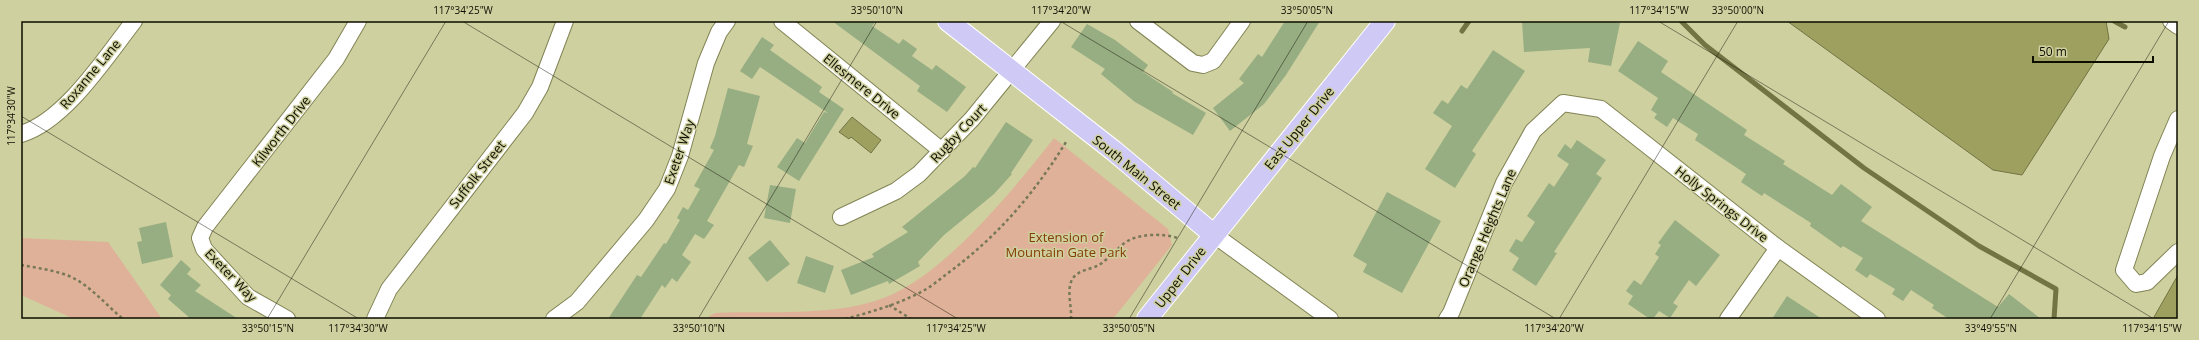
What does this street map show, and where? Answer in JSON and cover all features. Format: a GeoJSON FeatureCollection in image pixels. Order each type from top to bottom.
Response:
{"type":"FeatureCollection","features":[{"type":"Feature","properties":{"kind":"main road","name":"South Main Street"},"geometry":{"type":"LineString","coordinates":[[948,21],[1114,151],[1213,234]]}},
{"type":"Feature","properties":{"kind":"main road","name":"East Upper Drive"},"geometry":{"type":"LineString","coordinates":[[1213,234],[1385,21]]}},
{"type":"Feature","properties":{"kind":"main road","name":"Upper Drive"},"geometry":{"type":"LineString","coordinates":[[1147,319],[1213,234]]}},
{"type":"Feature","properties":{"kind":"street","name":"Roxanne Lane"},"geometry":{"type":"LineString","coordinates":[[21,134],[28,132],[60,111],[88,80],[134,21]]}},
{"type":"Feature","properties":{"kind":"street","name":"Kilworth Drive"},"geometry":{"type":"LineString","coordinates":[[200,238],[205,227],[336,59],[358,21]]}},
{"type":"Feature","properties":{"kind":"street","name":"Suffolk Street"},"geometry":{"type":"LineString","coordinates":[[375,319],[388,289],[525,112],[540,87],[565,21]]}},
{"type":"Feature","properties":{"kind":"street","name":"Exeter Way"},"geometry":{"type":"LineString","coordinates":[[554,319],[577,302],[646,220],[666,189],[680,156],[706,63],[719,32],[727,21]]}},
{"type":"Feature","properties":{"kind":"street","name":"Ellesmere Drive"},"geometry":{"type":"LineString","coordinates":[[782,21],[942,151]]}},
{"type":"Feature","properties":{"kind":"street","name":"Rugby Court"},"geometry":{"type":"LineString","coordinates":[[841,217],[896,191],[919,174],[972,119],[1052,21]]}},
{"type":"Feature","properties":{"kind":"street"},"geometry":{"type":"LineString","coordinates":[[1138,21],[1193,63],[1203,65],[1213,61],[1242,21]]}},
{"type":"Feature","properties":{"kind":"street"},"geometry":{"type":"LineString","coordinates":[[2171,21],[2178,26]]}},
{"type":"Feature","properties":{"kind":"street","name":"Holly Springs Drive"},"geometry":{"type":"LineString","coordinates":[[1564,103],[1601,109],[1778,248],[1876,319]]}},
{"type":"Feature","properties":{"kind":"street","name":"Orange Heights Lane"},"geometry":{"type":"LineString","coordinates":[[1447,319],[1504,183],[1533,131],[1564,103]]}},
{"type":"Feature","properties":{"kind":"street"},"geometry":{"type":"LineString","coordinates":[[2178,119],[2162,156],[2124,270],[2136,284],[2147,282],[2178,252]]}},
{"type":"Feature","properties":{"kind":"street","name":"South Main Street"},"geometry":{"type":"LineString","coordinates":[[1213,234],[1330,319]]}},
{"type":"Feature","properties":{"kind":"street","name":"Exeter Way"},"geometry":{"type":"LineString","coordinates":[[200,238],[204,249],[248,297],[287,319]]}},
{"type":"Feature","properties":{"kind":"street"},"geometry":{"type":"LineString","coordinates":[[1728,319],[1778,248]]}},
{"type":"Feature","properties":{"kind":"path"},"geometry":{"type":"LineString","coordinates":[[845,319],[888,305],[923,291],[969,257],[1012,217],[1066,142]]}},
{"type":"Feature","properties":{"kind":"path"},"geometry":{"type":"LineString","coordinates":[[1071,319],[1071,282],[1076,275],[1097,266],[1114,255],[1122,244],[1134,238],[1166,234],[1178,238]]}},
{"type":"Feature","properties":{"kind":"path"},"geometry":{"type":"LineString","coordinates":[[21,265],[48,270],[70,277],[85,286],[123,319]]}},
{"type":"Feature","properties":{"kind":"path"},"geometry":{"type":"LineString","coordinates":[[888,305],[911,319]]}},
{"type":"Feature","properties":{"kind":"green space","name":"Extension of Mountain Gate Park"},"geometry":{"type":"Polygon","coordinates":[[[1054,138],[1168,229],[1172,245],[1113,319],[705,319],[715,313],[796,312],[837,309],[875,301],[900,291],[925,275],[974,232],[1018,183],[1054,138]]]}},
{"type":"Feature","properties":{"kind":"green space"},"geometry":{"type":"Polygon","coordinates":[[[21,238],[108,242],[162,319],[74,319],[21,295],[21,238]]]}},
{"type":"Feature","properties":{"kind":"shaded area"},"geometry":{"type":"Polygon","coordinates":[[[1787,21],[2106,21],[2109,39],[2022,175],[1993,170],[1787,21]]]}},
{"type":"Feature","properties":{"kind":"shaded area"},"geometry":{"type":"Polygon","coordinates":[[[852,117],[881,140],[871,153],[851,137],[849,139],[839,132],[852,117]]]}},
{"type":"Feature","properties":{"kind":"shaded area"},"geometry":{"type":"Polygon","coordinates":[[[2178,275],[2178,319],[2155,319],[2154,317],[2178,275]]]}},
{"type":"Feature","properties":{"kind":"building"},"geometry":{"type":"Polygon","coordinates":[[[832,21],[876,21],[872,26],[899,44],[903,39],[917,49],[912,56],[932,70],[936,65],[966,87],[947,112],[917,91],[920,86],[832,21]]]}},
{"type":"Feature","properties":{"kind":"building"},"geometry":{"type":"Polygon","coordinates":[[[1285,21],[1320,21],[1286,75],[1264,104],[1230,131],[1213,108],[1244,83],[1239,79],[1258,54],[1262,57],[1285,21]]]}},
{"type":"Feature","properties":{"kind":"building"},"geometry":{"type":"Polygon","coordinates":[[[1522,21],[1607,21],[1620,23],[1611,66],[1588,62],[1590,48],[1524,52],[1522,21]]]}},
{"type":"Feature","properties":{"kind":"building"},"geometry":{"type":"Polygon","coordinates":[[[1087,24],[1115,40],[1148,65],[1143,72],[1173,92],[1172,93],[1206,113],[1193,135],[1135,102],[1101,74],[1105,69],[1071,47],[1087,24]]]}},
{"type":"Feature","properties":{"kind":"building"},"geometry":{"type":"Polygon","coordinates":[[[762,37],[774,45],[770,50],[822,87],[819,92],[844,109],[799,181],[777,167],[797,138],[805,143],[824,112],[828,113],[760,67],[752,79],[740,71],[762,37]]]}},
{"type":"Feature","properties":{"kind":"building"},"geometry":{"type":"Polygon","coordinates":[[[1638,41],[1668,61],[1661,72],[1747,130],[1744,135],[1785,161],[1783,164],[1832,195],[1841,184],[1872,207],[1861,221],[1998,307],[2009,294],[2041,319],[1949,319],[1932,308],[1934,305],[1911,290],[1903,301],[1892,294],[1895,289],[1870,274],[1867,278],[1855,270],[1863,258],[1843,246],[1841,248],[1810,226],[1811,223],[1764,193],[1762,196],[1741,182],[1746,174],[1695,140],[1698,134],[1673,118],[1667,127],[1654,118],[1657,114],[1651,110],[1658,98],[1618,71],[1638,41]]]}},
{"type":"Feature","properties":{"kind":"building"},"geometry":{"type":"Polygon","coordinates":[[[1493,50],[1525,71],[1472,151],[1476,154],[1455,188],[1425,169],[1452,126],[1433,113],[1442,100],[1448,104],[1461,85],[1467,89],[1493,50]]]}},
{"type":"Feature","properties":{"kind":"building"},"geometry":{"type":"Polygon","coordinates":[[[728,88],[760,96],[747,144],[753,146],[744,167],[739,165],[707,221],[714,225],[704,239],[695,234],[682,255],[691,262],[677,282],[672,278],[665,288],[662,285],[640,319],[608,319],[637,275],[641,277],[664,243],[666,244],[680,220],[677,218],[683,207],[688,210],[700,189],[694,186],[714,150],[710,148],[715,136],[728,88]]]}},
{"type":"Feature","properties":{"kind":"building"},"geometry":{"type":"Polygon","coordinates":[[[1006,122],[1033,140],[1011,173],[1012,174],[994,194],[944,235],[918,262],[920,266],[889,284],[888,281],[851,295],[841,270],[874,257],[872,254],[908,232],[902,227],[965,176],[973,167],[975,168],[1006,122]]]}},
{"type":"Feature","properties":{"kind":"building"},"geometry":{"type":"Polygon","coordinates":[[[1577,140],[1606,160],[1596,174],[1602,178],[1554,252],[1557,253],[1536,286],[1512,270],[1519,258],[1509,251],[1516,239],[1522,242],[1535,222],[1527,216],[1549,183],[1554,187],[1569,164],[1557,156],[1565,144],[1571,149],[1577,140]]]}},
{"type":"Feature","properties":{"kind":"building"},"geometry":{"type":"Polygon","coordinates":[[[770,185],[796,189],[790,223],[764,218],[770,185]]]}},
{"type":"Feature","properties":{"kind":"building"},"geometry":{"type":"Polygon","coordinates":[[[1387,192],[1441,221],[1402,293],[1363,272],[1367,264],[1353,256],[1387,192]]]}},
{"type":"Feature","properties":{"kind":"building"},"geometry":{"type":"Polygon","coordinates":[[[1675,220],[1720,255],[1696,286],[1689,280],[1673,303],[1678,306],[1670,318],[1659,311],[1653,319],[1650,319],[1628,304],[1633,296],[1626,291],[1634,280],[1641,285],[1659,257],[1655,254],[1661,245],[1658,243],[1675,220]]]}},
{"type":"Feature","properties":{"kind":"building"},"geometry":{"type":"Polygon","coordinates":[[[166,222],[173,257],[142,264],[137,242],[142,241],[139,228],[166,222]]]}},
{"type":"Feature","properties":{"kind":"building"},"geometry":{"type":"Polygon","coordinates":[[[770,240],[790,264],[767,282],[748,258],[770,240]]]}},
{"type":"Feature","properties":{"kind":"building"},"geometry":{"type":"Polygon","coordinates":[[[806,256],[834,266],[825,293],[797,283],[806,256]]]}},
{"type":"Feature","properties":{"kind":"building"},"geometry":{"type":"Polygon","coordinates":[[[181,260],[191,269],[187,274],[201,285],[195,291],[238,319],[191,319],[168,299],[171,295],[160,285],[181,260]]]}},
{"type":"Feature","properties":{"kind":"building"},"geometry":{"type":"Polygon","coordinates":[[[1787,296],[1822,319],[1772,319],[1787,296]]]}},
{"type":"Feature","properties":{"kind":"waterway"},"geometry":{"type":"LineString","coordinates":[[1462,31],[1469,21]]}},
{"type":"Feature","properties":{"kind":"waterway"},"geometry":{"type":"LineString","coordinates":[[1681,21],[1705,45],[1864,168],[1979,246],[2056,289],[2054,319]]}},
{"type":"Feature","properties":{"kind":"waterway"},"geometry":{"type":"LineString","coordinates":[[2114,21],[2125,27]]}}]}
